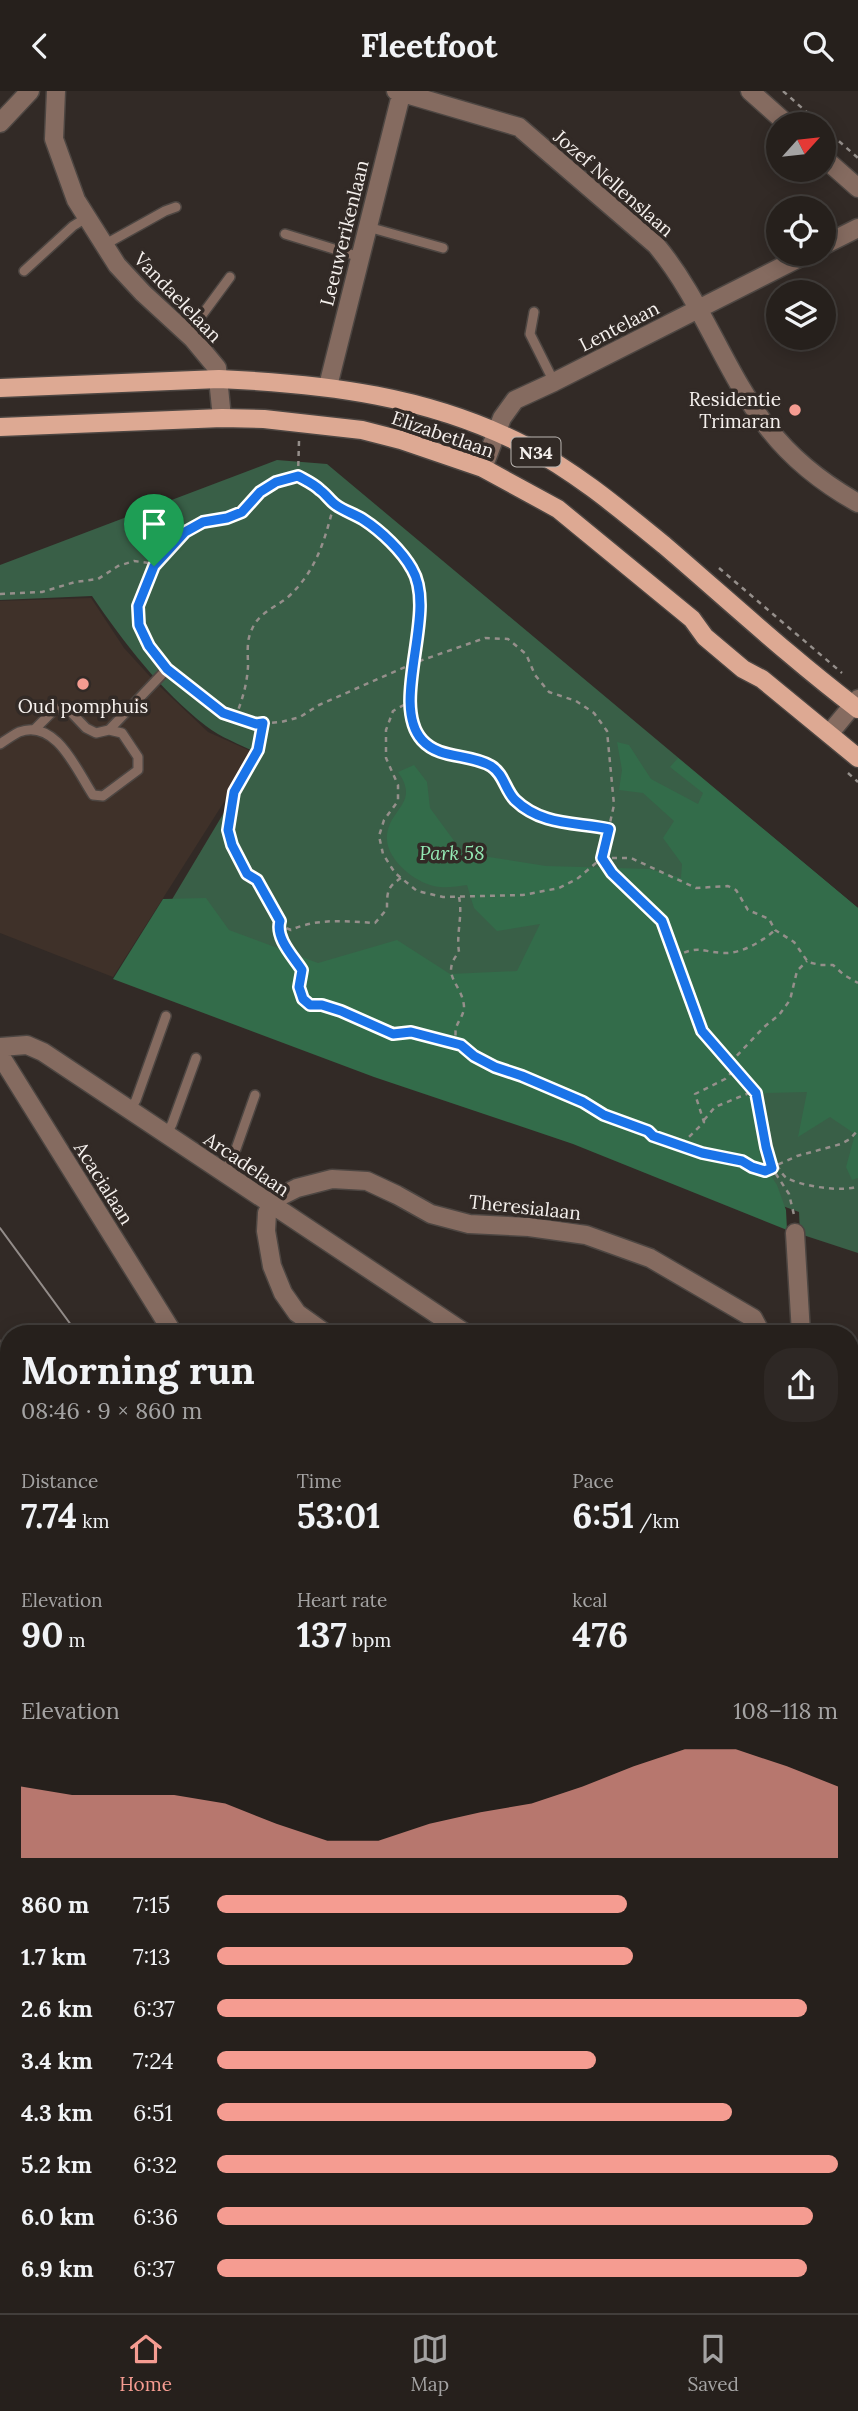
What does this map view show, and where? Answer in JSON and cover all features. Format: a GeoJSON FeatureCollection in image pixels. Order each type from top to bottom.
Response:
{"type":"FeatureCollection","features":[{"type":"Feature","properties":{"kind":"main road","name":"Elizabetlaan"},"geometry":{"type":"LineString","coordinates":[[0,388],[219,379],[328,386],[393,397],[471,422],[527,447],[601,495],[856,705]]}},
{"type":"Feature","properties":{"kind":"main road","name":"Elizabetlaan"},"geometry":{"type":"LineString","coordinates":[[0,427],[222,418],[264,419],[362,430],[438,450],[483,468],[558,509],[692,619],[705,637],[743,669],[762,679],[858,758]]}},
{"type":"Feature","properties":{"kind":"street"},"geometry":{"type":"LineString","coordinates":[[0,123],[30,91]]}},
{"type":"Feature","properties":{"kind":"street","name":"Vandaelelaan"},"geometry":{"type":"LineString","coordinates":[[56,91],[54,139],[76,200],[117,265],[188,334],[218,368],[222,418]]}},
{"type":"Feature","properties":{"kind":"street","name":"Leeuwerikenlaan"},"geometry":{"type":"LineString","coordinates":[[328,386],[400,91]]}},
{"type":"Feature","properties":{"kind":"street","name":"Jozef Nellenslaan"},"geometry":{"type":"LineString","coordinates":[[400,91],[519,127],[656,245],[675,268],[741,387],[768,427],[790,453],[834,489],[858,503]]}},
{"type":"Feature","properties":{"kind":"street"},"geometry":{"type":"LineString","coordinates":[[750,91],[774,112]]}},
{"type":"Feature","properties":{"kind":"street"},"geometry":{"type":"LineString","coordinates":[[836,169],[858,188]]}},
{"type":"Feature","properties":{"kind":"street"},"geometry":{"type":"LineString","coordinates":[[836,239],[858,227]]}},
{"type":"Feature","properties":{"kind":"street","name":"Lentelaan"},"geometry":{"type":"LineString","coordinates":[[483,468],[502,418],[516,400],[783,266]]}},
{"type":"Feature","properties":{"kind":"street"},"geometry":{"type":"LineString","coordinates":[[829,734],[856,705]]}},
{"type":"Feature","properties":{"kind":"street","name":"Arcadelaan"},"geometry":{"type":"LineString","coordinates":[[0,1047],[27,1045],[43,1052],[270,1206],[453,1325]]}},
{"type":"Feature","properties":{"kind":"street","name":"Acacialaan"},"geometry":{"type":"LineString","coordinates":[[0,1055],[168,1325]]}},
{"type":"Feature","properties":{"kind":"street","name":"Theresialaan"},"geometry":{"type":"LineString","coordinates":[[270,1206],[275,1199],[297,1188],[332,1179],[367,1181],[431,1214],[469,1224],[529,1227],[586,1235],[650,1258],[753,1318],[757,1325]]}},
{"type":"Feature","properties":{"kind":"street"},"geometry":{"type":"LineString","coordinates":[[270,1206],[266,1231],[272,1266],[297,1313],[314,1325]]}},
{"type":"Feature","properties":{"kind":"street"},"geometry":{"type":"LineString","coordinates":[[795,1233],[801,1325]]}},
{"type":"Feature","properties":{"kind":"lane"},"geometry":{"type":"LineString","coordinates":[[104,245],[176,207]]}},
{"type":"Feature","properties":{"kind":"lane"},"geometry":{"type":"LineString","coordinates":[[24,271],[73,226],[86,218]]}},
{"type":"Feature","properties":{"kind":"lane"},"geometry":{"type":"LineString","coordinates":[[368,227],[443,248]]}},
{"type":"Feature","properties":{"kind":"lane"},"geometry":{"type":"LineString","coordinates":[[285,234],[360,257]]}},
{"type":"Feature","properties":{"kind":"lane"},"geometry":{"type":"LineString","coordinates":[[188,334],[230,277]]}},
{"type":"Feature","properties":{"kind":"lane"},"geometry":{"type":"LineString","coordinates":[[534,312],[530,334],[554,382]]}},
{"type":"Feature","properties":{"kind":"lane"},"geometry":{"type":"LineString","coordinates":[[109,730],[167,669]]}},
{"type":"Feature","properties":{"kind":"lane"},"geometry":{"type":"LineString","coordinates":[[0,744],[19,732],[34,729],[50,734],[93,795],[103,796],[138,770],[138,757],[122,733],[109,730],[96,733],[86,728],[66,707],[55,709],[34,729]]}},
{"type":"Feature","properties":{"kind":"lane"},"geometry":{"type":"LineString","coordinates":[[130,1110],[166,1016]]}},
{"type":"Feature","properties":{"kind":"lane"},"geometry":{"type":"LineString","coordinates":[[166,1135],[196,1058]]}},
{"type":"Feature","properties":{"kind":"lane"},"geometry":{"type":"LineString","coordinates":[[223,1173],[232,1160],[255,1095]]}},
{"type":"Feature","properties":{"kind":"path"},"geometry":{"type":"LineString","coordinates":[[783,91],[807,112]]}},
{"type":"Feature","properties":{"kind":"path"},"geometry":{"type":"LineString","coordinates":[[836,139],[858,158]]}},
{"type":"Feature","properties":{"kind":"path"},"geometry":{"type":"LineString","coordinates":[[298,476],[299,440]]}},
{"type":"Feature","properties":{"kind":"path"},"geometry":{"type":"LineString","coordinates":[[411,701],[393,711],[386,730],[386,758],[398,785],[398,801],[384,820],[379,836],[383,854],[401,878],[417,891],[443,897],[523,895],[559,888],[577,879],[602,858],[609,829],[614,805],[607,731],[594,713],[576,701],[549,692],[535,675],[526,654],[508,639],[485,638],[414,663],[318,705],[300,717],[256,724],[223,713],[167,669],[149,646],[139,625],[138,606],[154,566],[185,532],[203,522],[242,512],[260,492],[276,482],[298,476],[319,488],[334,504],[365,520],[394,547],[413,570],[420,599],[414,663],[411,701],[412,725],[423,741],[440,753],[471,758],[492,767],[504,780],[513,798],[533,814],[559,824],[579,823],[609,829]]}},
{"type":"Feature","properties":{"kind":"path"},"geometry":{"type":"LineString","coordinates":[[235,718],[245,694],[247,646],[252,629],[262,614],[285,599],[305,580],[323,546],[334,504]]}},
{"type":"Feature","properties":{"kind":"path"},"geometry":{"type":"LineString","coordinates":[[0,594],[42,592],[75,582],[98,579],[118,566],[134,561],[154,566]]}},
{"type":"Feature","properties":{"kind":"path"},"geometry":{"type":"LineString","coordinates":[[263,723],[258,750],[234,792],[228,830],[232,845],[247,874],[257,880],[284,927],[291,930],[304,924],[344,920],[375,923],[387,909],[386,891],[401,878]]}},
{"type":"Feature","properties":{"kind":"path"},"geometry":{"type":"LineString","coordinates":[[602,858],[631,858],[696,888],[728,886],[736,890],[748,910],[769,919],[775,930],[794,942],[807,961],[833,965],[858,983]]}},
{"type":"Feature","properties":{"kind":"path"},"geometry":{"type":"LineString","coordinates":[[602,858],[612,873],[662,921],[702,1031],[754,1091],[772,1168],[789,1194],[795,1233]]}},
{"type":"Feature","properties":{"kind":"path"},"geometry":{"type":"LineString","coordinates":[[451,1042],[455,1039],[456,1028],[465,1009],[451,975],[453,959],[459,951],[457,938],[462,913],[459,897]]}},
{"type":"Feature","properties":{"kind":"path"},"geometry":{"type":"LineString","coordinates":[[280,921],[278,928],[281,938],[302,970],[299,987],[303,999],[310,1005],[322,1005],[341,1011],[393,1034],[411,1032],[461,1045],[474,1056],[495,1067],[522,1076],[583,1102],[604,1115],[681,1146],[742,1161],[765,1171],[772,1168]]}},
{"type":"Feature","properties":{"kind":"path"},"geometry":{"type":"LineString","coordinates":[[675,957],[691,949],[723,953],[738,951],[767,938],[775,930]]}},
{"type":"Feature","properties":{"kind":"path"},"geometry":{"type":"LineString","coordinates":[[730,1063],[779,1015],[790,1000],[797,971],[807,961]]}},
{"type":"Feature","properties":{"kind":"path"},"geometry":{"type":"LineString","coordinates":[[704,1121],[695,1094],[726,1079],[735,1069]]}},
{"type":"Feature","properties":{"kind":"path"},"geometry":{"type":"LineString","coordinates":[[681,1146],[700,1128],[715,1107],[754,1091]]}},
{"type":"Feature","properties":{"kind":"path"},"geometry":{"type":"LineString","coordinates":[[777,1165],[797,1156],[841,1144],[858,1130]]}},
{"type":"Feature","properties":{"kind":"path"},"geometry":{"type":"LineString","coordinates":[[770,1160],[777,1165],[785,1178],[804,1184],[846,1190],[858,1186]]}},
{"type":"Feature","properties":{"kind":"shaded area"},"geometry":{"type":"Polygon","coordinates":[[[91,598],[124,648],[155,682],[208,732],[255,753],[113,977],[0,933],[0,601],[91,598]]]}},
{"type":"Feature","properties":{"kind":"green space","name":"Park 58"},"geometry":{"type":"Polygon","coordinates":[[[277,460],[327,464],[858,908],[858,1253],[800,1234],[799,1212],[131,968],[259,754],[212,730],[173,697],[130,649],[92,596],[0,600],[0,565],[277,460]]]}},
{"type":"Feature","properties":{"kind":"green space"},"geometry":{"type":"Polygon","coordinates":[[[617,742],[629,745],[651,779],[698,804],[703,793],[670,767],[678,758],[858,908],[858,1178],[852,1180],[846,1167],[855,1134],[830,1117],[798,1137],[807,1092],[766,1093],[751,1101],[761,1161],[777,1185],[786,1210],[787,1230],[573,1144],[374,1077],[113,979],[163,899],[206,898],[229,930],[318,963],[397,940],[450,974],[517,971],[540,924],[497,931],[474,908],[467,885],[443,887],[422,882],[404,870],[391,853],[387,835],[389,826],[402,805],[406,791],[398,772],[414,765],[427,782],[430,808],[463,853],[546,866],[650,869],[681,878],[682,864],[663,838],[674,821],[643,793],[619,790],[622,770],[617,742]]]}},
{"type":"Feature","properties":{"kind":"tram line"},"geometry":{"type":"LineString","coordinates":[[0,1228],[71,1325]]}},
{"type":"Feature","properties":{"kind":"place","name":"Residentie Trimaran"},"geometry":{"type":"Point","coordinates":[795,410]}},
{"type":"Feature","properties":{"kind":"place","name":"Oud pomphuis"},"geometry":{"type":"Point","coordinates":[83,684]}},
{"type":"Feature","properties":{"kind":"route"},"geometry":{"type":"LineString","coordinates":[[298,476],[319,488],[334,504],[365,520],[394,547],[413,570],[420,599],[411,701],[412,725],[423,741],[440,753],[471,758],[492,767],[504,780],[513,798],[533,814],[559,824],[579,823],[609,829],[602,858],[612,873],[662,921],[702,1031],[756,1093],[772,1168],[765,1171],[742,1161],[702,1153],[653,1136],[648,1131],[604,1115],[583,1102],[495,1067],[474,1056],[461,1045],[411,1032],[393,1034],[341,1011],[322,1005],[310,1005],[303,999],[299,987],[302,970],[281,938],[278,928],[280,921],[257,880],[247,874],[232,845],[228,830],[234,792],[258,750],[263,723],[256,724],[223,713],[167,669],[149,646],[139,625],[138,606],[154,566],[185,532],[203,522],[242,512],[260,492],[276,482],[298,476]]}}]}
